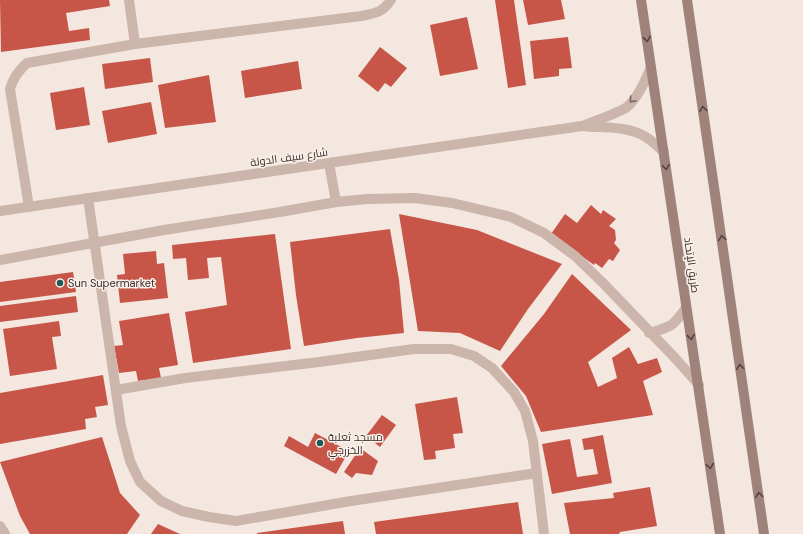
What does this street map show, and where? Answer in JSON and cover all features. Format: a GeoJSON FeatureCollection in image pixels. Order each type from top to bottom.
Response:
{"type":"FeatureCollection","features":[{"type":"Feature","properties":{"kind":"street"},"geometry":{"type":"LineString","coordinates":[[129,0],[135,44]]}},
{"type":"Feature","properties":{"kind":"street"},"geometry":{"type":"LineString","coordinates":[[29,207],[10,89],[13,79],[18,71],[27,63],[135,44],[362,16],[384,10],[391,0]]}},
{"type":"Feature","properties":{"kind":"street","name":"طريق اﻹتحاد"},"geometry":{"type":"LineString","coordinates":[[641,0],[720,534]]}},
{"type":"Feature","properties":{"kind":"street"},"geometry":{"type":"LineString","coordinates":[[687,0],[764,534]]}},
{"type":"Feature","properties":{"kind":"street","name":"شارع سيف الدولة"},"geometry":{"type":"LineString","coordinates":[[582,126],[625,108],[638,94],[651,67]]}},
{"type":"Feature","properties":{"kind":"street","name":"شارع سيف الدولة"},"geometry":{"type":"LineString","coordinates":[[0,211],[582,126],[622,129],[636,132],[650,140],[664,152]]}},
{"type":"Feature","properties":{"kind":"street"},"geometry":{"type":"LineString","coordinates":[[329,163],[336,202]]}},
{"type":"Feature","properties":{"kind":"street"},"geometry":{"type":"LineString","coordinates":[[88,198],[120,426],[130,461],[140,482],[161,501],[182,511],[236,521],[351,501],[536,473]]}},
{"type":"Feature","properties":{"kind":"street"},"geometry":{"type":"LineString","coordinates":[[0,260],[94,242],[336,202],[367,199],[415,198],[452,203],[511,217],[544,233],[575,256],[603,283],[699,385]]}},
{"type":"Feature","properties":{"kind":"street"},"geometry":{"type":"LineString","coordinates":[[649,333],[666,329],[675,323],[686,308]]}},
{"type":"Feature","properties":{"kind":"street"},"geometry":{"type":"LineString","coordinates":[[116,390],[185,378],[414,349],[451,349],[474,356],[492,368],[514,392],[525,411],[530,428],[544,534]]}},
{"type":"Feature","properties":{"kind":"street"},"geometry":{"type":"LineString","coordinates":[[0,526],[5,534]]}},
{"type":"Feature","properties":{"kind":"building"},"geometry":{"type":"Polygon","coordinates":[[[0,0],[109,0],[110,6],[66,13],[69,31],[89,28],[90,40],[1,52],[0,0]]]}},
{"type":"Feature","properties":{"kind":"building"},"geometry":{"type":"Polygon","coordinates":[[[495,0],[514,0],[526,85],[508,88],[495,0]]]}},
{"type":"Feature","properties":{"kind":"building"},"geometry":{"type":"Polygon","coordinates":[[[523,0],[561,0],[565,19],[528,25],[523,0]]]}},
{"type":"Feature","properties":{"kind":"building"},"geometry":{"type":"Polygon","coordinates":[[[467,17],[478,69],[440,76],[430,25],[467,17]]]}},
{"type":"Feature","properties":{"kind":"building"},"geometry":{"type":"Polygon","coordinates":[[[568,37],[572,68],[559,69],[559,76],[534,79],[530,41],[568,37]]]}},
{"type":"Feature","properties":{"kind":"building"},"geometry":{"type":"Polygon","coordinates":[[[380,47],[407,68],[391,87],[385,83],[378,92],[358,76],[380,47]]]}},
{"type":"Feature","properties":{"kind":"building"},"geometry":{"type":"Polygon","coordinates":[[[150,58],[153,82],[105,89],[102,64],[150,58]]]}},
{"type":"Feature","properties":{"kind":"building"},"geometry":{"type":"Polygon","coordinates":[[[298,61],[302,89],[245,98],[241,71],[298,61]]]}},
{"type":"Feature","properties":{"kind":"building"},"geometry":{"type":"Polygon","coordinates":[[[209,75],[216,122],[165,128],[158,85],[209,75]]]}},
{"type":"Feature","properties":{"kind":"building"},"geometry":{"type":"Polygon","coordinates":[[[84,87],[90,125],[56,130],[50,93],[84,87]]]}},
{"type":"Feature","properties":{"kind":"building"},"geometry":{"type":"Polygon","coordinates":[[[151,102],[157,134],[108,143],[102,111],[151,102]]]}},
{"type":"Feature","properties":{"kind":"building"},"geometry":{"type":"Polygon","coordinates":[[[591,205],[601,214],[603,210],[616,219],[609,226],[615,230],[616,240],[614,243],[620,250],[613,261],[609,259],[602,268],[595,263],[594,265],[551,234],[565,214],[577,223],[591,205]]]}},
{"type":"Feature","properties":{"kind":"building"},"geometry":{"type":"Polygon","coordinates":[[[399,214],[477,230],[562,264],[528,309],[500,351],[460,333],[418,331],[399,214]]]}},
{"type":"Feature","properties":{"kind":"building"},"geometry":{"type":"Polygon","coordinates":[[[390,229],[399,280],[404,333],[304,346],[290,242],[390,229]]]}},
{"type":"Feature","properties":{"kind":"building"},"geometry":{"type":"Polygon","coordinates":[[[275,234],[291,349],[193,363],[185,312],[227,305],[221,257],[207,258],[209,278],[188,280],[186,258],[173,259],[172,245],[275,234]]]}},
{"type":"Feature","properties":{"kind":"building"},"geometry":{"type":"Polygon","coordinates":[[[156,251],[157,264],[164,263],[168,298],[120,303],[117,275],[125,274],[123,254],[156,251]]]}},
{"type":"Feature","properties":{"kind":"building"},"geometry":{"type":"Polygon","coordinates":[[[73,272],[76,292],[0,302],[0,282],[73,272]]]}},
{"type":"Feature","properties":{"kind":"building"},"geometry":{"type":"Polygon","coordinates":[[[572,274],[631,330],[588,362],[598,387],[617,378],[612,358],[629,347],[638,364],[657,358],[662,372],[643,381],[653,415],[541,432],[526,396],[501,366],[544,314],[572,274]]]}},
{"type":"Feature","properties":{"kind":"building"},"geometry":{"type":"Polygon","coordinates":[[[76,296],[78,312],[0,322],[0,306],[76,296]]]}},
{"type":"Feature","properties":{"kind":"building"},"geometry":{"type":"Polygon","coordinates":[[[169,313],[178,365],[159,368],[161,378],[138,381],[136,371],[119,373],[114,346],[123,345],[119,321],[169,313]]]}},
{"type":"Feature","properties":{"kind":"building"},"geometry":{"type":"Polygon","coordinates":[[[59,321],[61,336],[52,337],[57,369],[10,376],[3,329],[59,321]]]}},
{"type":"Feature","properties":{"kind":"building"},"geometry":{"type":"Polygon","coordinates":[[[103,375],[108,405],[95,407],[97,417],[85,419],[86,429],[0,444],[0,393],[103,375]]]}},
{"type":"Feature","properties":{"kind":"building"},"geometry":{"type":"Polygon","coordinates":[[[457,397],[463,433],[453,434],[455,448],[435,451],[436,459],[424,460],[415,404],[457,397]]]}},
{"type":"Feature","properties":{"kind":"building"},"geometry":{"type":"Polygon","coordinates":[[[382,415],[396,425],[380,447],[366,436],[382,415]]]}},
{"type":"Feature","properties":{"kind":"building"},"geometry":{"type":"Polygon","coordinates":[[[315,433],[349,451],[336,474],[284,446],[289,436],[308,447],[315,433]]]}},
{"type":"Feature","properties":{"kind":"building"},"geometry":{"type":"Polygon","coordinates":[[[603,435],[612,483],[552,494],[542,444],[570,439],[577,477],[598,474],[593,449],[584,450],[582,439],[603,435]]]}},
{"type":"Feature","properties":{"kind":"building"},"geometry":{"type":"Polygon","coordinates":[[[102,437],[120,493],[140,515],[127,534],[30,534],[20,516],[0,462],[102,437]]]}},
{"type":"Feature","properties":{"kind":"building"},"geometry":{"type":"Polygon","coordinates":[[[360,448],[378,461],[372,475],[356,473],[352,478],[344,472],[360,448]]]}},
{"type":"Feature","properties":{"kind":"building"},"geometry":{"type":"Polygon","coordinates":[[[650,487],[657,526],[620,532],[619,534],[570,534],[564,503],[614,498],[613,493],[650,487]]]}},
{"type":"Feature","properties":{"kind":"building"},"geometry":{"type":"Polygon","coordinates":[[[518,502],[523,534],[376,534],[374,522],[518,502]]]}},
{"type":"Feature","properties":{"kind":"building"},"geometry":{"type":"Polygon","coordinates":[[[343,521],[345,534],[257,534],[257,533],[343,521]]]}},
{"type":"Feature","properties":{"kind":"building"},"geometry":{"type":"Polygon","coordinates":[[[158,524],[180,534],[151,534],[158,524]]]}},
{"type":"Feature","properties":{"kind":"place","name":"Sun Supermarket"},"geometry":{"type":"Point","coordinates":[60,283]}},
{"type":"Feature","properties":{"kind":"place","name":"مسجد ثعلبة الخزرجي"},"geometry":{"type":"Point","coordinates":[320,443]}}]}
